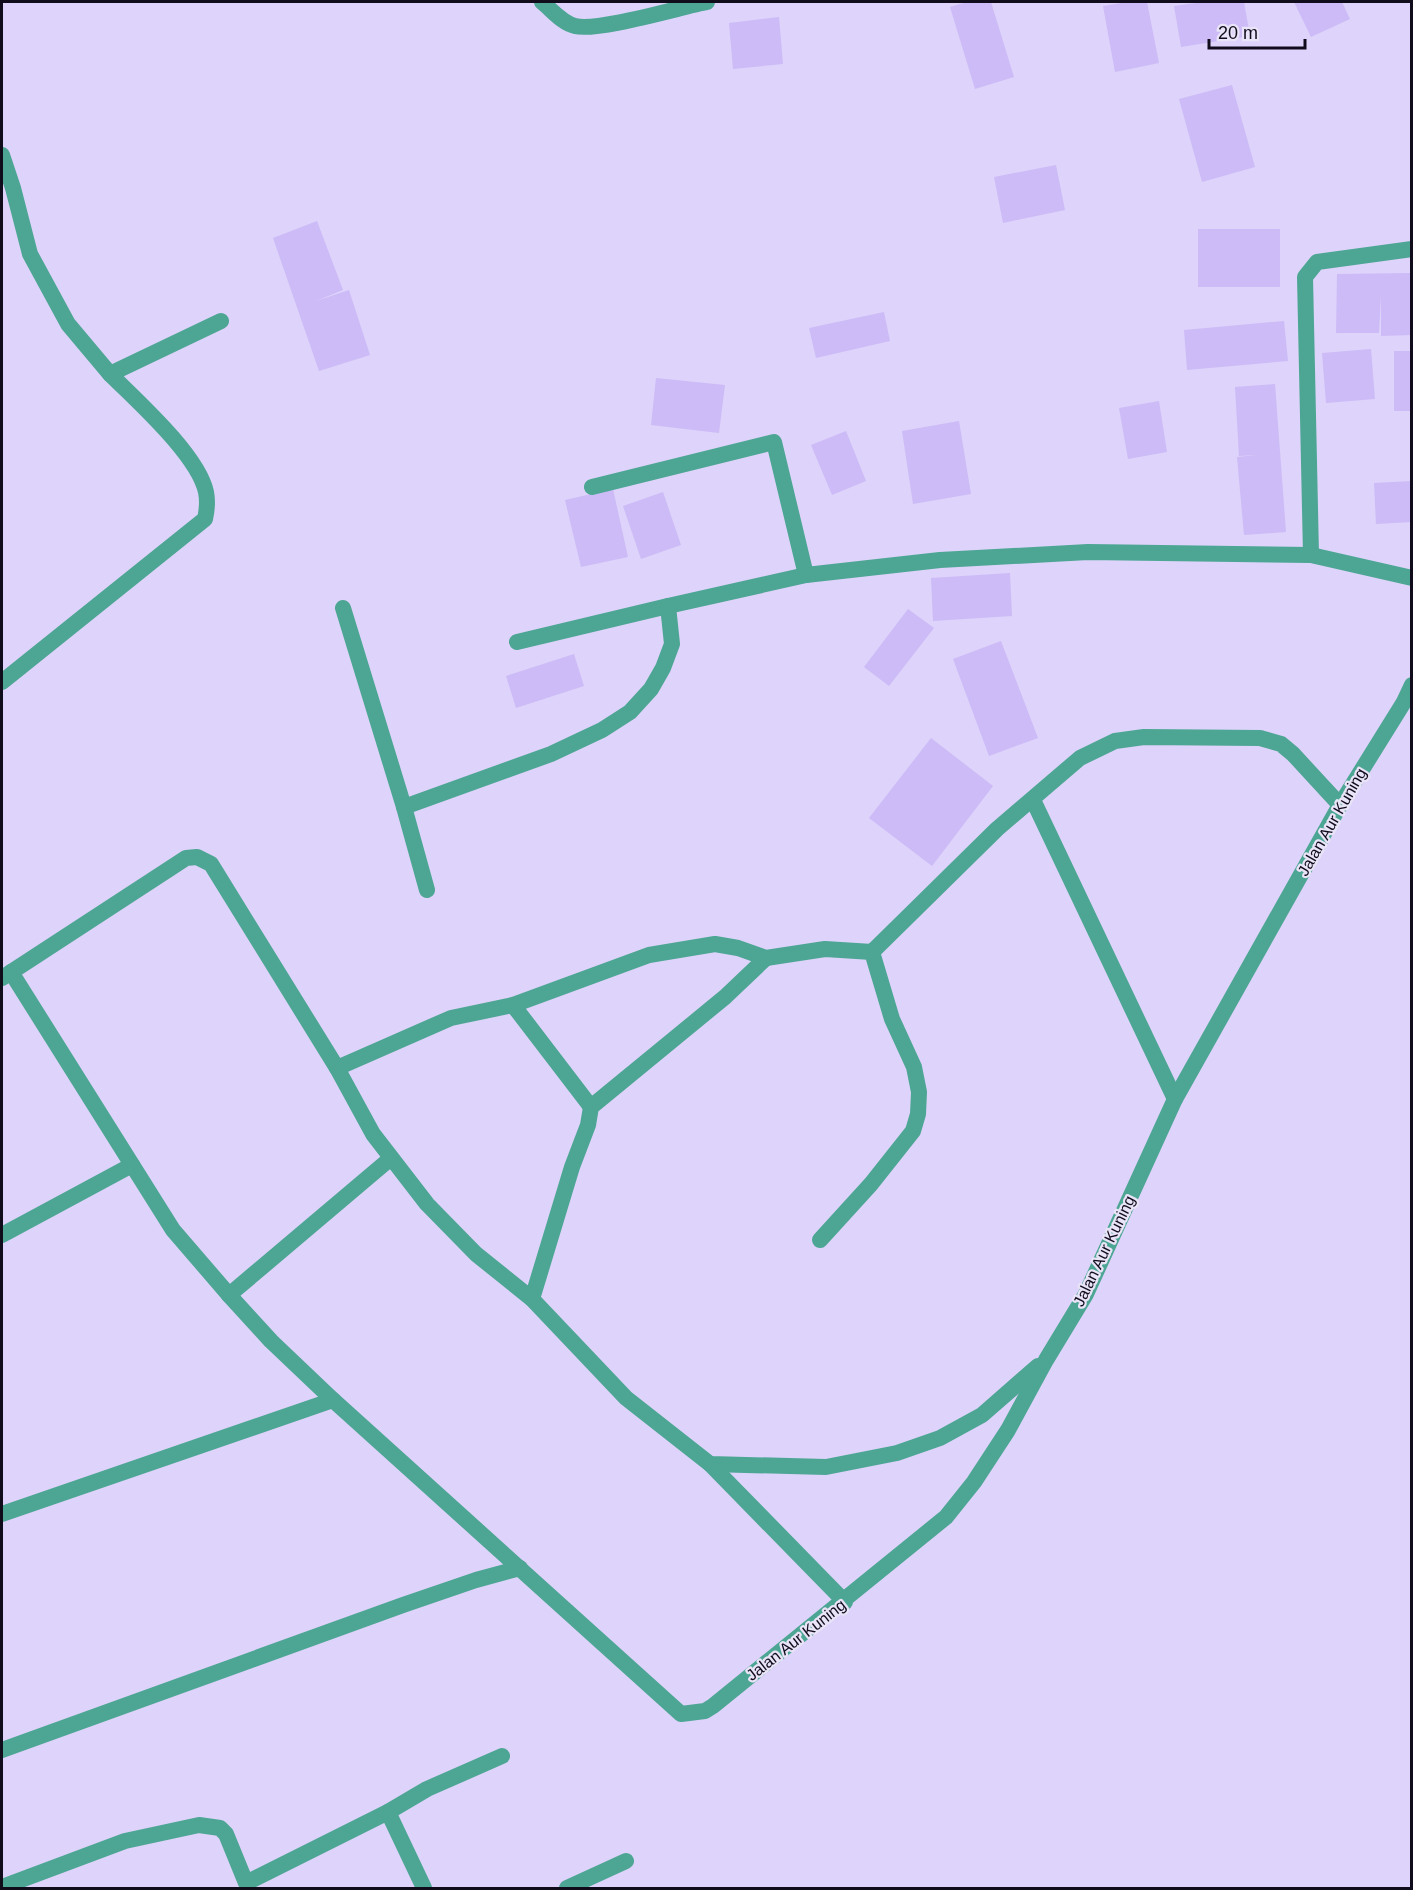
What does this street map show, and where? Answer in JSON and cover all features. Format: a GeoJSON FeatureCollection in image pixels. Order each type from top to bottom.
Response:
{"type":"FeatureCollection","features":[{"type":"Feature","properties":{"kind":"street"},"geometry":{"type":"LineString","coordinates":[[542,2],[562,19],[576,27],[604,24],[707,2]]}},
{"type":"Feature","properties":{"kind":"street"},"geometry":{"type":"LineString","coordinates":[[2,155],[30,254],[68,324],[110,374],[172,436],[203,482],[207,505],[205,519],[2,682]]}},
{"type":"Feature","properties":{"kind":"street"},"geometry":{"type":"LineString","coordinates":[[1311,555],[1305,276],[1317,262],[1412,249]]}},
{"type":"Feature","properties":{"kind":"street"},"geometry":{"type":"LineString","coordinates":[[110,374],[221,321]]}},
{"type":"Feature","properties":{"kind":"street"},"geometry":{"type":"LineString","coordinates":[[592,487],[774,442],[806,575]]}},
{"type":"Feature","properties":{"kind":"street"},"geometry":{"type":"LineString","coordinates":[[517,642],[806,575],[940,560],[1088,552],[1311,555],[1412,578]]}},
{"type":"Feature","properties":{"kind":"street"},"geometry":{"type":"LineString","coordinates":[[404,807],[550,754],[602,730],[630,712],[651,688],[672,644],[668,606]]}},
{"type":"Feature","properties":{"kind":"street"},"geometry":{"type":"LineString","coordinates":[[343,608],[427,890]]}},
{"type":"Feature","properties":{"kind":"street","name":"Jalan Aur Kuning"},"geometry":{"type":"LineString","coordinates":[[520,1568],[681,1714],[705,1711],[712,1706],[845,1602],[946,1518],[974,1482],[1002,1439],[1086,1294],[1176,1099],[1340,805],[1404,702],[1412,684]]}},
{"type":"Feature","properties":{"kind":"street"},"geometry":{"type":"LineString","coordinates":[[337,1068],[451,1018],[513,1005],[649,955],[715,944],[738,948],[766,958],[825,949],[872,952],[998,829],[1080,758],[1116,741],[1144,737],[1260,738],[1281,744],[1340,805]]}},
{"type":"Feature","properties":{"kind":"street"},"geometry":{"type":"LineString","coordinates":[[1033,800],[1176,1099]]}},
{"type":"Feature","properties":{"kind":"street"},"geometry":{"type":"LineString","coordinates":[[520,1568],[333,1400],[271,1341],[229,1295],[173,1230],[6,975],[186,858],[205,859],[211,864],[337,1068],[373,1134],[427,1204],[476,1254],[532,1299],[626,1398],[710,1464],[845,1602]]}},
{"type":"Feature","properties":{"kind":"street"},"geometry":{"type":"LineString","coordinates":[[820,1240],[871,1184],[913,1131],[918,1114],[918,1092],[914,1067],[892,1019],[872,952]]}},
{"type":"Feature","properties":{"kind":"street"},"geometry":{"type":"LineString","coordinates":[[532,1299],[572,1167],[588,1125],[591,1107],[725,997],[766,958]]}},
{"type":"Feature","properties":{"kind":"street"},"geometry":{"type":"LineString","coordinates":[[513,1005],[591,1107]]}},
{"type":"Feature","properties":{"kind":"street"},"geometry":{"type":"LineString","coordinates":[[229,1295],[391,1158]]}},
{"type":"Feature","properties":{"kind":"street"},"geometry":{"type":"LineString","coordinates":[[2,1235],[132,1165]]}},
{"type":"Feature","properties":{"kind":"street"},"geometry":{"type":"LineString","coordinates":[[710,1464],[826,1467],[897,1453],[940,1438],[982,1415],[1046,1360]]}},
{"type":"Feature","properties":{"kind":"street"},"geometry":{"type":"LineString","coordinates":[[2,1514],[333,1400]]}},
{"type":"Feature","properties":{"kind":"street"},"geometry":{"type":"LineString","coordinates":[[2,1750],[414,1601],[520,1568]]}},
{"type":"Feature","properties":{"kind":"street"},"geometry":{"type":"LineString","coordinates":[[2,1887],[125,1841],[199,1825],[220,1828],[226,1834],[248,1886],[427,1789],[502,1756]]}},
{"type":"Feature","properties":{"kind":"street"},"geometry":{"type":"LineString","coordinates":[[388,1812],[424,1888]]}},
{"type":"Feature","properties":{"kind":"street"},"geometry":{"type":"LineString","coordinates":[[567,1888],[626,1861]]}},
{"type":"Feature","properties":{"kind":"building"},"geometry":{"type":"Polygon","coordinates":[[[967,2],[991,2],[1014,77],[975,89],[950,7],[967,2]]]}},
{"type":"Feature","properties":{"kind":"building"},"geometry":{"type":"Polygon","coordinates":[[[1147,2],[1159,63],[1115,72],[1103,6],[1147,2]]]}},
{"type":"Feature","properties":{"kind":"building"},"geometry":{"type":"Polygon","coordinates":[[[1203,2],[1244,2],[1250,36],[1181,47],[1174,6],[1203,2]]]}},
{"type":"Feature","properties":{"kind":"building"},"geometry":{"type":"Polygon","coordinates":[[[1294,2],[1342,2],[1350,19],[1311,37],[1294,2]]]}},
{"type":"Feature","properties":{"kind":"building"},"geometry":{"type":"Polygon","coordinates":[[[779,17],[783,64],[733,69],[729,23],[779,17]]]}},
{"type":"Feature","properties":{"kind":"building"},"geometry":{"type":"Polygon","coordinates":[[[1232,85],[1255,167],[1202,182],[1179,99],[1232,85]]]}},
{"type":"Feature","properties":{"kind":"building"},"geometry":{"type":"Polygon","coordinates":[[[1056,165],[1065,210],[1003,223],[994,177],[1056,165]]]}},
{"type":"Feature","properties":{"kind":"building"},"geometry":{"type":"Polygon","coordinates":[[[317,221],[343,290],[316,301],[349,290],[370,355],[319,371],[273,238],[317,221]]]}},
{"type":"Feature","properties":{"kind":"building"},"geometry":{"type":"Polygon","coordinates":[[[1198,229],[1280,229],[1280,287],[1198,287],[1198,229]]]}},
{"type":"Feature","properties":{"kind":"building"},"geometry":{"type":"Polygon","coordinates":[[[1412,273],[1412,335],[1381,336],[1381,295],[1379,333],[1336,333],[1337,274],[1412,273]]]}},
{"type":"Feature","properties":{"kind":"building"},"geometry":{"type":"Polygon","coordinates":[[[884,312],[890,341],[816,358],[809,328],[884,312]]]}},
{"type":"Feature","properties":{"kind":"building"},"geometry":{"type":"Polygon","coordinates":[[[1284,321],[1288,361],[1187,370],[1184,330],[1284,321]]]}},
{"type":"Feature","properties":{"kind":"building"},"geometry":{"type":"Polygon","coordinates":[[[1371,349],[1375,399],[1326,403],[1322,353],[1371,349]]]}},
{"type":"Feature","properties":{"kind":"building"},"geometry":{"type":"Polygon","coordinates":[[[1394,351],[1412,351],[1412,411],[1394,411],[1394,351]]]}},
{"type":"Feature","properties":{"kind":"building"},"geometry":{"type":"Polygon","coordinates":[[[656,378],[725,385],[719,433],[651,425],[656,378]]]}},
{"type":"Feature","properties":{"kind":"building"},"geometry":{"type":"Polygon","coordinates":[[[1275,384],[1286,532],[1244,535],[1237,457],[1256,455],[1239,456],[1235,387],[1275,384]]]}},
{"type":"Feature","properties":{"kind":"building"},"geometry":{"type":"Polygon","coordinates":[[[1159,401],[1167,452],[1128,459],[1119,408],[1159,401]]]}},
{"type":"Feature","properties":{"kind":"building"},"geometry":{"type":"Polygon","coordinates":[[[959,421],[971,494],[913,504],[902,431],[959,421]]]}},
{"type":"Feature","properties":{"kind":"building"},"geometry":{"type":"Polygon","coordinates":[[[846,431],[866,481],[832,495],[811,445],[846,431]]]}},
{"type":"Feature","properties":{"kind":"building"},"geometry":{"type":"Polygon","coordinates":[[[1412,481],[1412,522],[1376,524],[1374,483],[1412,481]]]}},
{"type":"Feature","properties":{"kind":"building"},"geometry":{"type":"Polygon","coordinates":[[[613,489],[628,557],[581,567],[565,500],[613,489]]]}},
{"type":"Feature","properties":{"kind":"building"},"geometry":{"type":"Polygon","coordinates":[[[663,492],[681,545],[641,559],[623,506],[663,492]]]}},
{"type":"Feature","properties":{"kind":"building"},"geometry":{"type":"Polygon","coordinates":[[[1010,573],[1012,616],[933,621],[931,578],[1010,573]]]}},
{"type":"Feature","properties":{"kind":"building"},"geometry":{"type":"Polygon","coordinates":[[[908,609],[934,628],[889,686],[864,667],[908,609]]]}},
{"type":"Feature","properties":{"kind":"building"},"geometry":{"type":"Polygon","coordinates":[[[1001,641],[1038,738],[989,756],[953,659],[1001,641]]]}},
{"type":"Feature","properties":{"kind":"building"},"geometry":{"type":"Polygon","coordinates":[[[574,654],[584,686],[516,708],[506,676],[574,654]]]}},
{"type":"Feature","properties":{"kind":"building"},"geometry":{"type":"Polygon","coordinates":[[[931,738],[993,786],[932,866],[869,818],[931,738]]]}}]}
